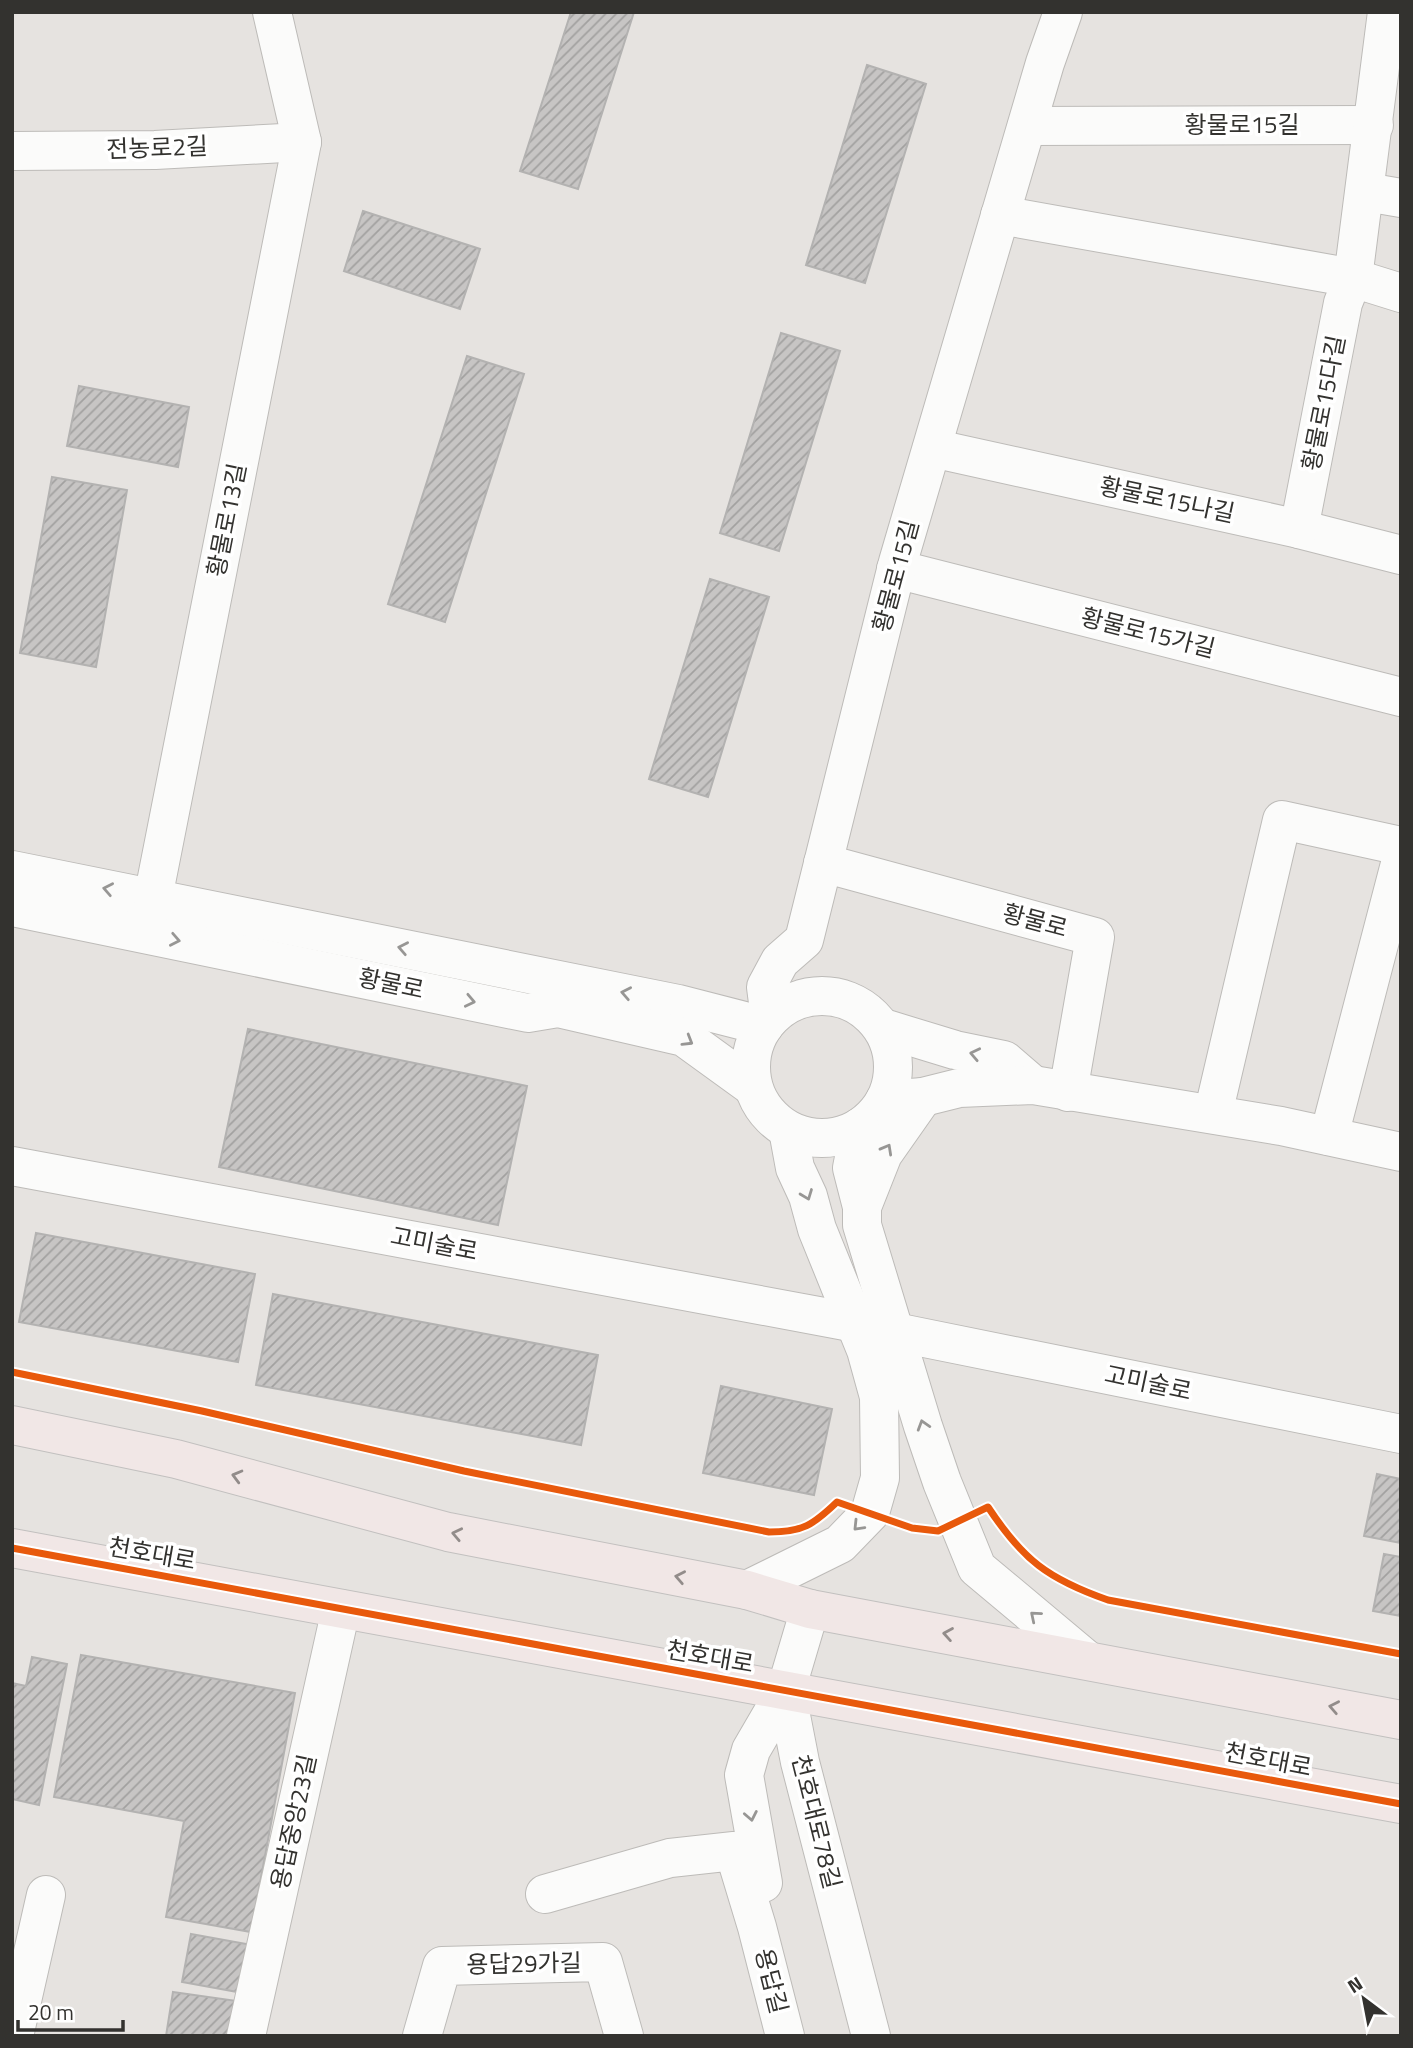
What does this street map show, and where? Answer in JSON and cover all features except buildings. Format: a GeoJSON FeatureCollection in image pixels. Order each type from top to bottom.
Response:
{"type":"FeatureCollection","features":[{"type":"Feature","properties":{"kind":"main road"},"geometry":{"type":"LineString","coordinates":[[12,1425],[176,1459],[449,1532],[747,1590],[810,1609],[1401,1720]]}},
{"type":"Feature","properties":{"kind":"main road","name":"천호대로"},"geometry":{"type":"LineString","coordinates":[[12,1548],[1401,1804]]}},
{"type":"Feature","properties":{"kind":"street"},"geometry":{"type":"LineString","coordinates":[[272,12],[302,142]]}},
{"type":"Feature","properties":{"kind":"street","name":"황물로15길"},"geometry":{"type":"LineString","coordinates":[[767,1022],[766,987],[792,951],[823,863],[896,569],[1063,12]]}},
{"type":"Feature","properties":{"kind":"street","name":"황물로15다길"},"geometry":{"type":"LineString","coordinates":[[1299,529],[1343,303],[1383,195],[1374,125],[1387,12]]}},
{"type":"Feature","properties":{"kind":"street","name":"황물로15길"},"geometry":{"type":"LineString","coordinates":[[1027,126],[1374,125]]}},
{"type":"Feature","properties":{"kind":"street","name":"전농로2길"},"geometry":{"type":"LineString","coordinates":[[12,151],[155,150],[302,142]]}},
{"type":"Feature","properties":{"kind":"street","name":"황물로13길"},"geometry":{"type":"LineString","coordinates":[[153,898],[302,142]]}},
{"type":"Feature","properties":{"kind":"street"},"geometry":{"type":"LineString","coordinates":[[1000,215],[1353,278],[1401,293]]}},
{"type":"Feature","properties":{"kind":"street","name":"황물로15나길"},"geometry":{"type":"LineString","coordinates":[[932,448],[1299,529],[1401,555]]}},
{"type":"Feature","properties":{"kind":"street","name":"황물로15가길"},"geometry":{"type":"LineString","coordinates":[[896,569],[1401,697]]}},
{"type":"Feature","properties":{"kind":"street"},"geometry":{"type":"LineString","coordinates":[[1213,1114],[1282,820],[1401,846]]}},
{"type":"Feature","properties":{"kind":"street"},"geometry":{"type":"LineString","coordinates":[[1329,1136],[1401,860]]}},
{"type":"Feature","properties":{"kind":"street","name":"황물로"},"geometry":{"type":"LineString","coordinates":[[823,863],[1095,937],[1051,1089]]}},
{"type":"Feature","properties":{"kind":"street","name":"황물로"},"geometry":{"type":"LineString","coordinates":[[12,870],[767,1022]]}},
{"type":"Feature","properties":{"kind":"street","name":"황물로"},"geometry":{"type":"LineString","coordinates":[[12,907],[528,1013],[558,1007],[684,1037],[753,1087]]}},
{"type":"Feature","properties":{"kind":"street"},"geometry":{"type":"LineString","coordinates":[[678,1004],[719,997],[792,951],[839,997]]}},
{"type":"Feature","properties":{"kind":"street"},"geometry":{"type":"LineString","coordinates":[[747,1590],[840,1544],[870,1513],[880,1478],[896,1392],[895,1332],[862,1226],[862,1207],[852,1168],[872,1114],[892,1083],[894,1064],[891,1046],[883,1028],[872,1014],[856,1003],[839,997],[820,995],[801,998],[784,1006],[767,1022],[752,1051],[750,1069],[753,1087],[761,1105],[773,1119],[788,1130],[805,1136],[824,1139],[843,1135],[872,1114],[959,1088],[1051,1089],[1213,1114],[1401,1152]]}},
{"type":"Feature","properties":{"kind":"street"},"geometry":{"type":"LineString","coordinates":[[883,1028],[955,1050],[1004,1060],[1051,1089]]}},
{"type":"Feature","properties":{"kind":"street"},"geometry":{"type":"LineString","coordinates":[[862,1207],[883,1154],[923,1097]]}},
{"type":"Feature","properties":{"kind":"street"},"geometry":{"type":"LineString","coordinates":[[788,1130],[795,1168],[866,1350],[896,1392],[942,1482],[977,1568],[1087,1660]]}},
{"type":"Feature","properties":{"kind":"street","name":"고미술로"},"geometry":{"type":"LineString","coordinates":[[12,1166],[856,1324]]}},
{"type":"Feature","properties":{"kind":"street","name":"고미술로"},"geometry":{"type":"LineString","coordinates":[[895,1332],[1401,1434]]}},
{"type":"Feature","properties":{"kind":"street","name":"용답중앙23길"},"geometry":{"type":"LineString","coordinates":[[246,2036],[341,1609]]}},
{"type":"Feature","properties":{"kind":"street","name":"천호대로78길"},"geometry":{"type":"LineString","coordinates":[[810,1609],[786,1690],[800,1762],[871,2036]]}},
{"type":"Feature","properties":{"kind":"street"},"geometry":{"type":"LineString","coordinates":[[757,1927],[763,1879],[744,1775],[751,1750],[786,1690]]}},
{"type":"Feature","properties":{"kind":"street","name":"용답길"},"geometry":{"type":"LineString","coordinates":[[545,1894],[670,1858],[734,1851],[785,2036]]}},
{"type":"Feature","properties":{"kind":"street"},"geometry":{"type":"LineString","coordinates":[[14,2036],[46,1895]]}},
{"type":"Feature","properties":{"kind":"street","name":"용답29가길"},"geometry":{"type":"LineString","coordinates":[[422,2036],[442,1966],[603,1962],[624,2036]]}},
{"type":"Feature","properties":{"kind":"cycle path"},"geometry":{"type":"LineString","coordinates":[[12,1372],[202,1411],[464,1471],[769,1532],[791,1531],[807,1526],[837,1502],[912,1528],[938,1531],[988,1507],[1013,1541],[1039,1566],[1069,1584],[1108,1600],[1401,1654]]}},
{"type":"Feature","properties":{"kind":"cycle path"},"geometry":{"type":"LineString","coordinates":[[12,1548],[1401,1804]]}}]}
